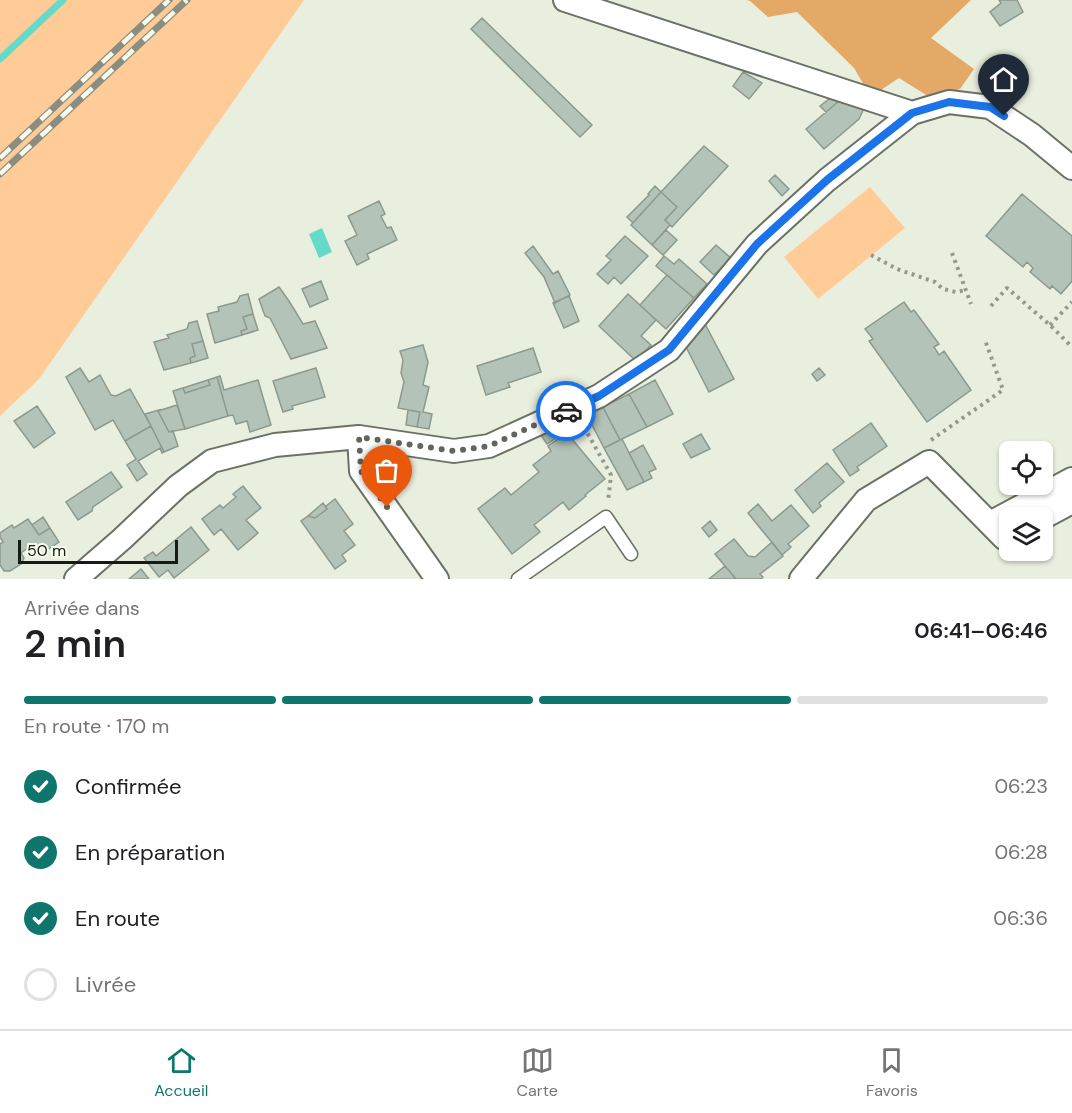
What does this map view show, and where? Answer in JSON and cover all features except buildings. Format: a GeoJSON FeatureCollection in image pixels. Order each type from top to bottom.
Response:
{"type":"FeatureCollection","features":[{"type":"Feature","properties":{"kind":"street"},"geometry":{"type":"LineString","coordinates":[[565,0],[912,113]]}},
{"type":"Feature","properties":{"kind":"street"},"geometry":{"type":"LineString","coordinates":[[76,579],[178,486],[212,461],[275,445],[359,437],[454,451],[489,446],[599,396],[669,350],[757,244],[827,180],[912,113],[949,102],[990,107],[1032,135],[1072,168]]}},
{"type":"Feature","properties":{"kind":"street"},"geometry":{"type":"LineString","coordinates":[[359,437],[361,471],[437,579]]}},
{"type":"Feature","properties":{"kind":"street"},"geometry":{"type":"LineString","coordinates":[[801,579],[866,500],[929,462],[999,533]]}},
{"type":"Feature","properties":{"kind":"street"},"geometry":{"type":"LineString","coordinates":[[990,523],[1072,479]]}},
{"type":"Feature","properties":{"kind":"street"},"geometry":{"type":"LineString","coordinates":[[1053,512],[1072,502]]}},
{"type":"Feature","properties":{"kind":"lane"},"geometry":{"type":"LineString","coordinates":[[518,579],[606,517],[632,554]]}},
{"type":"Feature","properties":{"kind":"path"},"geometry":{"type":"LineString","coordinates":[[952,253],[971,304]]}},
{"type":"Feature","properties":{"kind":"path"},"geometry":{"type":"LineString","coordinates":[[871,255],[897,269],[935,282],[943,289],[956,292],[966,290]]}},
{"type":"Feature","properties":{"kind":"path"},"geometry":{"type":"LineString","coordinates":[[991,306],[1007,288],[1050,325],[1072,348]]}},
{"type":"Feature","properties":{"kind":"path"},"geometry":{"type":"LineString","coordinates":[[1050,325],[1072,302]]}},
{"type":"Feature","properties":{"kind":"path"},"geometry":{"type":"LineString","coordinates":[[929,462],[931,441],[1003,390],[985,340]]}},
{"type":"Feature","properties":{"kind":"path"},"geometry":{"type":"LineString","coordinates":[[573,408],[611,476],[606,517]]}},
{"type":"Feature","properties":{"kind":"shaded area"},"geometry":{"type":"Polygon","coordinates":[[[0,0],[304,0],[39,379],[0,416],[0,0]]]}},
{"type":"Feature","properties":{"kind":"shaded area"},"geometry":{"type":"Polygon","coordinates":[[[747,0],[971,0],[931,38],[974,69],[960,89],[931,98],[899,78],[881,90],[864,85],[854,68],[797,12],[768,17],[747,0]]]}},
{"type":"Feature","properties":{"kind":"shaded area"},"geometry":{"type":"Polygon","coordinates":[[[870,187],[905,228],[818,299],[784,257],[870,187]]]}},
{"type":"Feature","properties":{"kind":"water"},"geometry":{"type":"Polygon","coordinates":[[[322,228],[332,252],[319,258],[309,234],[322,228]]]}},
{"type":"Feature","properties":{"kind":"waterway"},"geometry":{"type":"LineString","coordinates":[[0,59],[63,0]]}},
{"type":"Feature","properties":{"kind":"railway"},"geometry":{"type":"LineString","coordinates":[[0,158],[169,0]]}},
{"type":"Feature","properties":{"kind":"railway"},"geometry":{"type":"LineString","coordinates":[[0,174],[187,0]]}},
{"type":"Feature","properties":{"kind":"way so far"},"geometry":{"type":"LineString","coordinates":[[387,507],[361,471],[359,437],[454,451],[489,446],[566,411]]}},
{"type":"Feature","properties":{"kind":"route"},"geometry":{"type":"LineString","coordinates":[[566,411],[599,396],[669,350],[757,244],[827,180],[912,113],[949,102],[990,107],[1004,116]]}}]}
